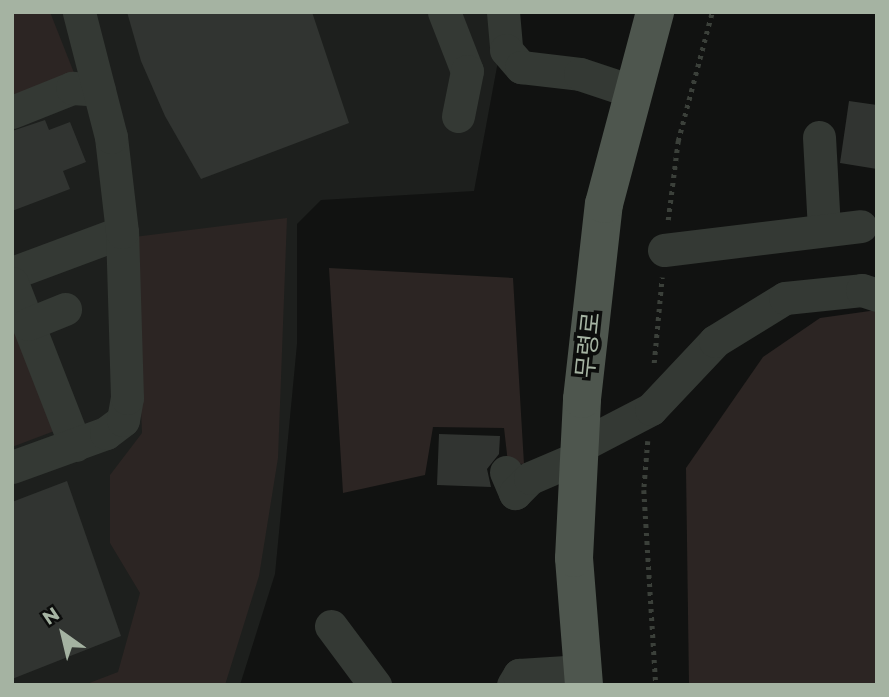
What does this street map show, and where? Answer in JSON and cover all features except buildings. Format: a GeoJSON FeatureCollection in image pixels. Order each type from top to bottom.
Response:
{"type":"FeatureCollection","features":[{"type":"Feature","properties":{"kind":"main road","name":"무령로"},"geometry":{"type":"LineString","coordinates":[[583,678],[574,558],[580,452],[604,204],[655,12]]}},
{"type":"Feature","properties":{"kind":"street"},"geometry":{"type":"LineString","coordinates":[[12,467],[106,433],[123,420],[127,398],[122,232],[111,137],[79,12]]}},
{"type":"Feature","properties":{"kind":"street"},"geometry":{"type":"LineString","coordinates":[[444,12],[467,71],[458,116]]}},
{"type":"Feature","properties":{"kind":"street"},"geometry":{"type":"LineString","coordinates":[[503,12],[506,50],[521,67],[580,74],[634,92]]}},
{"type":"Feature","properties":{"kind":"street"},"geometry":{"type":"LineString","coordinates":[[12,112],[72,88],[99,90]]}},
{"type":"Feature","properties":{"kind":"street"},"geometry":{"type":"LineString","coordinates":[[818,137],[824,230]]}},
{"type":"Feature","properties":{"kind":"street"},"geometry":{"type":"LineString","coordinates":[[664,250],[861,226]]}},
{"type":"Feature","properties":{"kind":"street"},"geometry":{"type":"LineString","coordinates":[[12,273],[122,232]]}},
{"type":"Feature","properties":{"kind":"street"},"geometry":{"type":"LineString","coordinates":[[12,283],[28,324],[57,368],[75,445]]}},
{"type":"Feature","properties":{"kind":"street"},"geometry":{"type":"LineString","coordinates":[[506,472],[514,493],[530,478],[650,410],[715,341],[785,298],[862,290],[877,295]]}},
{"type":"Feature","properties":{"kind":"street"},"geometry":{"type":"LineString","coordinates":[[28,324],[65,309]]}},
{"type":"Feature","properties":{"kind":"street"},"geometry":{"type":"LineString","coordinates":[[331,626],[375,685]]}},
{"type":"Feature","properties":{"kind":"street"},"geometry":{"type":"LineString","coordinates":[[513,685],[519,675],[583,678]]}},
{"type":"Feature","properties":{"kind":"path"},"geometry":{"type":"LineString","coordinates":[[656,685],[644,490],[650,410],[664,250],[678,141],[712,12]]}},
{"type":"Feature","properties":{"kind":"shaded area"},"geometry":{"type":"Polygon","coordinates":[[[12,12],[497,12],[501,45],[474,191],[321,200],[297,224],[297,344],[275,574],[240,685],[12,685],[12,12]]]}},
{"type":"Feature","properties":{"kind":"shaded area"},"geometry":{"type":"Polygon","coordinates":[[[12,12],[50,12],[78,83],[12,108],[12,12]]]}},
{"type":"Feature","properties":{"kind":"shaded area"},"geometry":{"type":"Polygon","coordinates":[[[287,218],[278,458],[259,576],[225,685],[84,685],[118,672],[140,593],[110,543],[110,475],[142,433],[134,237],[287,218]]]}},
{"type":"Feature","properties":{"kind":"shaded area"},"geometry":{"type":"Polygon","coordinates":[[[329,268],[513,278],[524,464],[508,463],[504,428],[433,427],[425,475],[343,493],[329,268]]]}},
{"type":"Feature","properties":{"kind":"shaded area"},"geometry":{"type":"Polygon","coordinates":[[[877,310],[877,685],[689,685],[686,468],[763,357],[820,318],[877,310]]]}},
{"type":"Feature","properties":{"kind":"shaded area"},"geometry":{"type":"Polygon","coordinates":[[[12,313],[57,430],[12,447],[12,313]]]}}]}
